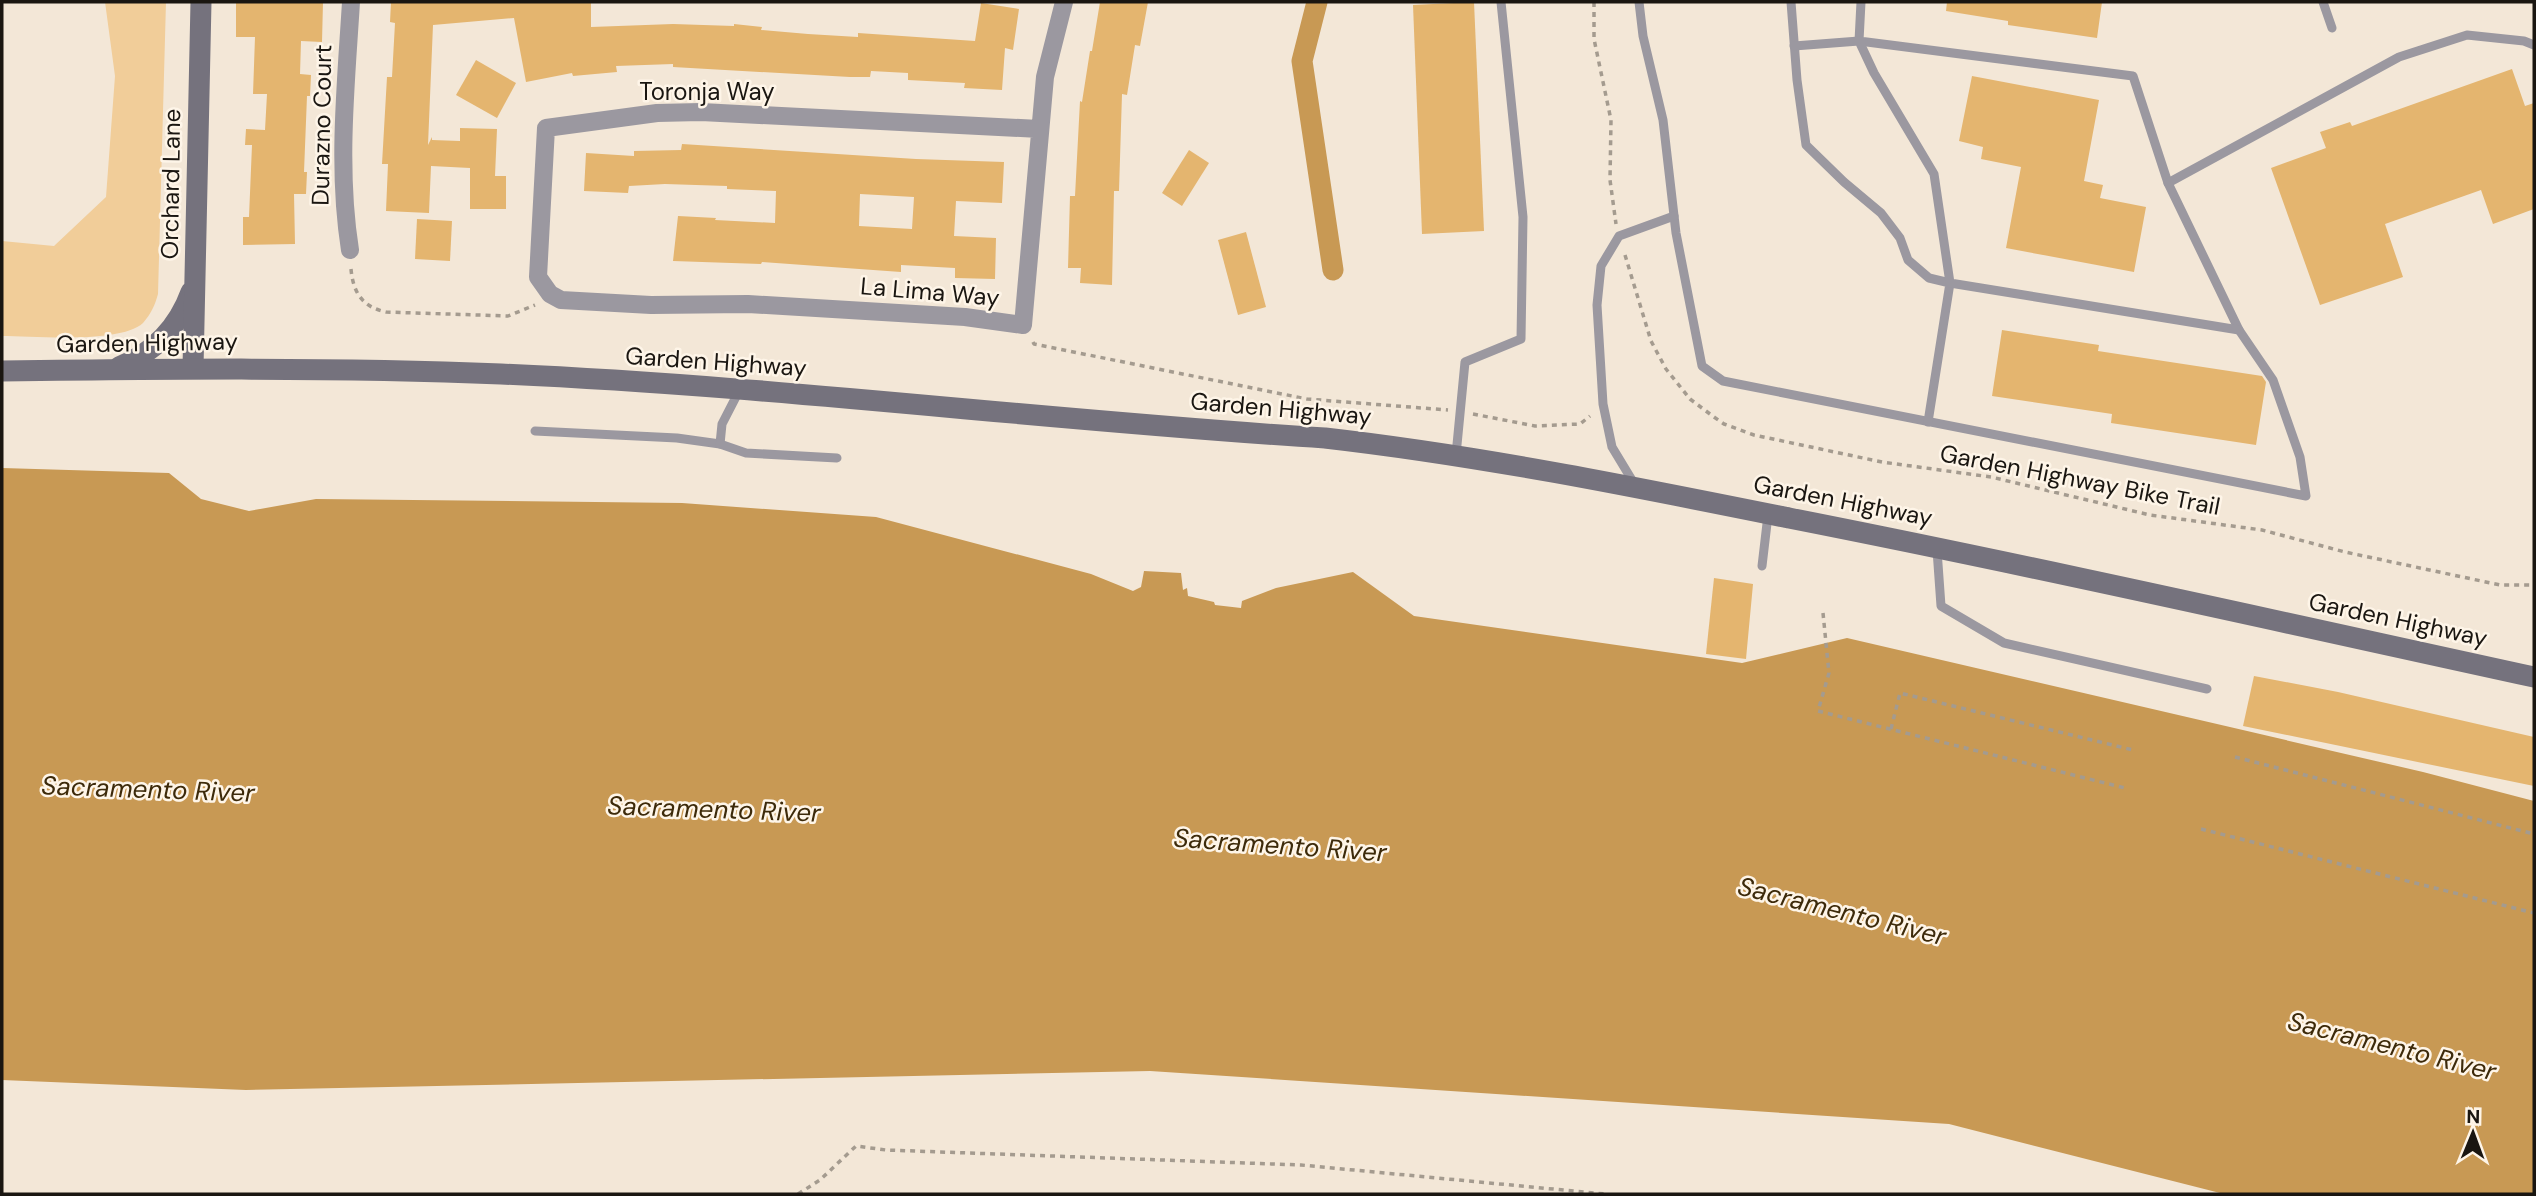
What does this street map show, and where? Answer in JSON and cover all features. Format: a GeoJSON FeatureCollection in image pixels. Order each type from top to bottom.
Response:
{"type":"FeatureCollection","features":[{"type":"Feature","properties":{"kind":"main road","name":"Orchard Lane"},"geometry":{"type":"LineString","coordinates":[[192,368],[201,2]]}},
{"type":"Feature","properties":{"kind":"main road"},"geometry":{"type":"LineString","coordinates":[[113,370],[158,344],[174,326],[186,306],[195,280]]}},
{"type":"Feature","properties":{"kind":"main road","name":"Garden Highway"},"geometry":{"type":"LineString","coordinates":[[2,371],[338,368],[505,374],[740,390],[1325,438],[1456,455],[1636,486],[1937,547],[2534,677]]}},
{"type":"Feature","properties":{"kind":"street","name":"Durazno Court"},"geometry":{"type":"LineString","coordinates":[[350,250],[344,212],[343,162],[351,2]]}},
{"type":"Feature","properties":{"kind":"street","name":"La Lima Way"},"geometry":{"type":"LineString","coordinates":[[544,299],[651,305],[748,304],[965,317],[1023,325],[1045,77],[1064,2]]}},
{"type":"Feature","properties":{"kind":"street","name":"Toronja Way"},"geometry":{"type":"LineString","coordinates":[[544,299],[538,277],[546,128],[657,113],[701,112],[1039,129]]}},
{"type":"Feature","properties":{"kind":"lane"},"geometry":{"type":"LineString","coordinates":[[1456,455],[1465,362],[1521,340],[1523,217],[1501,2]]}},
{"type":"Feature","properties":{"kind":"lane"},"geometry":{"type":"LineString","coordinates":[[1639,2],[1643,36],[1663,121],[1674,216],[1703,366],[1723,381],[2306,496],[2300,457],[2273,380],[2239,330],[2168,183],[2133,76],[1859,41],[1794,46]]}},
{"type":"Feature","properties":{"kind":"lane"},"geometry":{"type":"LineString","coordinates":[[1791,2],[1806,145],[1881,213],[1900,238],[1908,260],[1929,278],[2239,330]]}},
{"type":"Feature","properties":{"kind":"lane"},"geometry":{"type":"LineString","coordinates":[[1861,2],[1859,41],[1874,73],[1934,174],[1950,283],[1928,422]]}},
{"type":"Feature","properties":{"kind":"lane"},"geometry":{"type":"LineString","coordinates":[[2323,2],[2332,28]]}},
{"type":"Feature","properties":{"kind":"lane"},"geometry":{"type":"LineString","coordinates":[[2168,183],[2399,57],[2467,35],[2524,41],[2534,45]]}},
{"type":"Feature","properties":{"kind":"lane"},"geometry":{"type":"LineString","coordinates":[[1636,486],[1612,447],[1603,404],[1598,305],[1601,266],[1619,236],[1674,216]]}},
{"type":"Feature","properties":{"kind":"lane"},"geometry":{"type":"LineString","coordinates":[[720,444],[722,424],[740,390]]}},
{"type":"Feature","properties":{"kind":"lane"},"geometry":{"type":"LineString","coordinates":[[535,431],[664,438],[720,444],[746,453],[836,457]]}},
{"type":"Feature","properties":{"kind":"lane"},"geometry":{"type":"LineString","coordinates":[[1762,566],[1769,513]]}},
{"type":"Feature","properties":{"kind":"lane"},"geometry":{"type":"LineString","coordinates":[[1937,547],[1941,607],[2004,643],[2207,689]]}},
{"type":"Feature","properties":{"kind":"path","name":"Garden Highway Bike Trail"},"geometry":{"type":"LineString","coordinates":[[1594,2],[1594,39],[1611,120],[1610,194],[1619,236],[1651,341],[1676,383],[1690,399],[1724,424],[1754,435],[1882,462],[1991,477],[2150,515],[2262,530],[2345,552],[2500,585],[2534,585]]}},
{"type":"Feature","properties":{"kind":"path"},"geometry":{"type":"LineString","coordinates":[[352,280],[352,286],[360,299],[376,310],[386,312],[508,316],[520,313],[544,299]]}},
{"type":"Feature","properties":{"kind":"path"},"geometry":{"type":"LineString","coordinates":[[1023,325],[1034,344],[1307,399],[1385,403],[1461,412],[1535,426],[1580,424],[1603,404]]}},
{"type":"Feature","properties":{"kind":"path"},"geometry":{"type":"LineString","coordinates":[[1823,613],[1829,673],[1818,711],[2125,788]]}},
{"type":"Feature","properties":{"kind":"path"},"geometry":{"type":"LineString","coordinates":[[1891,729],[1900,693],[2133,750]]}},
{"type":"Feature","properties":{"kind":"path"},"geometry":{"type":"LineString","coordinates":[[2235,757],[2534,834]]}},
{"type":"Feature","properties":{"kind":"path"},"geometry":{"type":"LineString","coordinates":[[2201,829],[2534,913]]}},
{"type":"Feature","properties":{"kind":"path"},"geometry":{"type":"LineString","coordinates":[[798,1194],[820,1180],[856,1146],[886,1150],[1301,1166],[1605,1194]]}},
{"type":"Feature","properties":{"kind":"shaded area"},"geometry":{"type":"Polygon","coordinates":[[[105,2],[166,2],[157,298],[143,323],[132,330],[116,334],[76,337],[2,336],[2,241],[54,246],[106,197],[115,76],[105,2]]]}},
{"type":"Feature","properties":{"kind":"water","name":"Sacramento River"},"geometry":{"type":"Polygon","coordinates":[[[2,468],[169,473],[201,499],[249,511],[316,499],[682,503],[876,517],[1091,574],[1133,591],[1141,587],[1144,571],[1181,573],[1183,590],[1187,588],[1188,596],[1214,602],[1215,605],[1241,608],[1242,601],[1276,588],[1353,572],[1414,616],[1742,663],[1847,638],[2423,772],[2534,801],[2534,1194],[2224,1194],[1949,1124],[1150,1071],[246,1090],[2,1080],[2,468]]]}},
{"type":"Feature","properties":{"kind":"building"},"geometry":{"type":"Polygon","coordinates":[[[236,2],[323,2],[322,42],[301,41],[300,74],[311,75],[310,96],[307,96],[304,172],[307,172],[306,194],[294,194],[295,244],[243,245],[243,217],[249,217],[252,145],[245,145],[246,129],[265,130],[267,94],[253,94],[255,37],[236,37],[236,2]]]}},
{"type":"Feature","properties":{"kind":"building"},"geometry":{"type":"Polygon","coordinates":[[[391,2],[591,2],[591,27],[734,24],[762,27],[761,30],[808,34],[858,37],[858,33],[975,41],[981,3],[1019,9],[1013,50],[1005,48],[1002,90],[964,88],[965,83],[908,80],[908,73],[871,71],[870,77],[850,77],[673,67],[673,64],[616,66],[617,72],[573,76],[572,73],[526,82],[514,18],[433,25],[428,145],[432,137],[432,140],[460,141],[460,128],[497,129],[495,176],[506,176],[506,209],[470,209],[470,168],[431,166],[429,213],[386,211],[388,164],[382,164],[387,77],[392,77],[395,23],[390,22],[391,2]]]}},
{"type":"Feature","properties":{"kind":"building"},"geometry":{"type":"Polygon","coordinates":[[[1100,2],[1148,2],[1140,46],[1135,45],[1127,95],[1122,94],[1119,191],[1114,191],[1112,285],[1080,283],[1081,268],[1068,268],[1070,196],[1075,196],[1080,101],[1082,102],[1100,2]]]}},
{"type":"Feature","properties":{"kind":"building"},"geometry":{"type":"Polygon","coordinates":[[[1474,2],[1484,231],[1422,234],[1413,5],[1474,2]]]}},
{"type":"Feature","properties":{"kind":"building"},"geometry":{"type":"Polygon","coordinates":[[[1947,2],[2102,2],[2097,38],[2008,25],[2008,21],[1946,11],[1947,2]]]}},
{"type":"Feature","properties":{"kind":"building"},"geometry":{"type":"Polygon","coordinates":[[[476,60],[516,83],[497,118],[456,95],[476,60]]]}},
{"type":"Feature","properties":{"kind":"building"},"geometry":{"type":"Polygon","coordinates":[[[2512,69],[2525,106],[2534,103],[2534,209],[2493,224],[2481,190],[2385,224],[2403,277],[2320,305],[2271,168],[2326,148],[2320,132],[2350,122],[2352,126],[2512,69]]]}},
{"type":"Feature","properties":{"kind":"building"},"geometry":{"type":"Polygon","coordinates":[[[1972,76],[2099,100],[2084,181],[2103,185],[2100,198],[2146,207],[2134,272],[2006,248],[2021,167],[1981,159],[1983,147],[1959,141],[1972,76]]]}},
{"type":"Feature","properties":{"kind":"building"},"geometry":{"type":"Polygon","coordinates":[[[682,144],[1004,162],[1002,203],[956,201],[954,236],[996,238],[995,279],[955,278],[955,268],[901,265],[901,272],[762,262],[673,261],[678,216],[775,223],[776,191],[665,184],[629,186],[628,193],[584,191],[586,153],[634,156],[634,151],[681,150],[682,144]],[[860,194],[859,226],[912,229],[914,197],[860,194]]]}},
{"type":"Feature","properties":{"kind":"building"},"geometry":{"type":"Polygon","coordinates":[[[1189,150],[1209,163],[1182,206],[1162,193],[1189,150]]]}},
{"type":"Feature","properties":{"kind":"building"},"geometry":{"type":"Polygon","coordinates":[[[417,219],[452,221],[450,261],[415,259],[417,219]]]}},
{"type":"Feature","properties":{"kind":"building"},"geometry":{"type":"Polygon","coordinates":[[[1246,232],[1266,307],[1238,315],[1218,240],[1246,232]]]}},
{"type":"Feature","properties":{"kind":"building"},"geometry":{"type":"Polygon","coordinates":[[[2002,330],[2099,345],[2098,351],[2262,376],[2266,382],[2256,445],[2111,423],[2112,414],[1992,396],[2002,330]]]}},
{"type":"Feature","properties":{"kind":"building"},"geometry":{"type":"Polygon","coordinates":[[[1714,578],[1753,584],[1746,659],[1706,654],[1714,578]]]}},
{"type":"Feature","properties":{"kind":"building"},"geometry":{"type":"Polygon","coordinates":[[[2254,676],[2338,692],[2534,737],[2534,786],[2243,726],[2254,676]]]}},
{"type":"Feature","properties":{"kind":"waterway"},"geometry":{"type":"LineString","coordinates":[[1317,2],[1302,61],[1333,270]]}}]}
